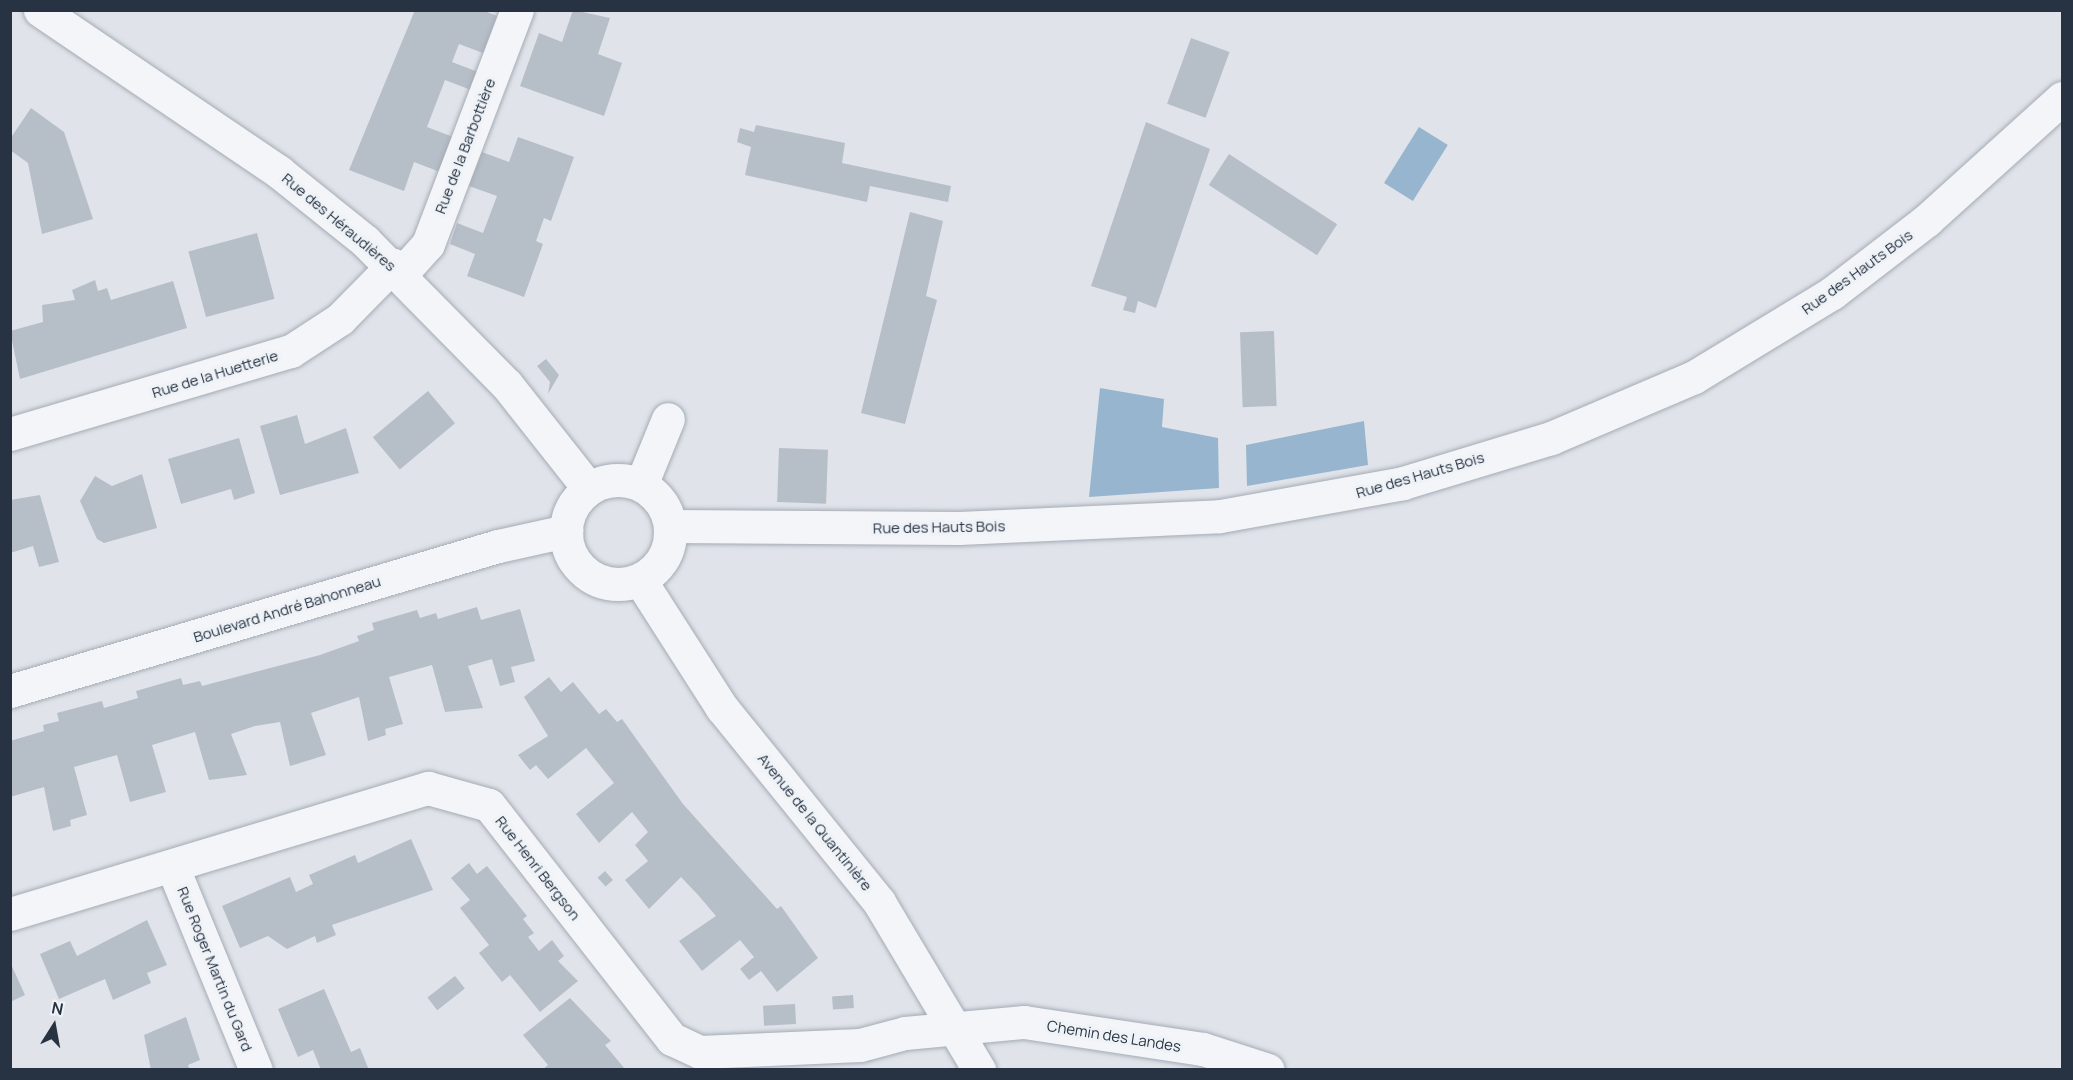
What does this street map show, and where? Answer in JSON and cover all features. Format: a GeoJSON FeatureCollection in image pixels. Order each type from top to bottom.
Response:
{"type":"FeatureCollection","features":[{"type":"Feature","properties":{"kind":"street","name":"Rue des Héraudières"},"geometry":{"type":"LineString","coordinates":[[40,10],[279,172],[397,270],[507,385],[590,489]]}},
{"type":"Feature","properties":{"kind":"street","name":"Rue de la Barbottière"},"geometry":{"type":"LineString","coordinates":[[397,270],[428,244],[517,10]]}},
{"type":"Feature","properties":{"kind":"street","name":"Rue des Hauts Bois"},"geometry":{"type":"LineString","coordinates":[[670,526],[959,528],[1220,516],[1404,483],[1551,438],[1694,377],[1832,294],[1927,220],[2062,98]]}},
{"type":"Feature","properties":{"kind":"street","name":"Rue de la Huetterie"},"geometry":{"type":"LineString","coordinates":[[10,434],[291,351],[340,320],[397,270]]}},
{"type":"Feature","properties":{"kind":"street"},"geometry":{"type":"LineString","coordinates":[[640,485],[668,419]]}},
{"type":"Feature","properties":{"kind":"street"},"geometry":{"type":"LineString","coordinates":[[623,480],[640,485],[655,495],[670,526],[664,558],[640,580],[623,585],[590,576],[576,564],[566,531],[569,514],[590,489],[623,480]]}},
{"type":"Feature","properties":{"kind":"street","name":"Boulevard André Bahonneau"},"geometry":{"type":"LineString","coordinates":[[10,692],[498,546],[566,531]]}},
{"type":"Feature","properties":{"kind":"street","name":"Avenue de la Quantinière"},"geometry":{"type":"LineString","coordinates":[[640,580],[722,708],[879,902],[980,1070]]}},
{"type":"Feature","properties":{"kind":"street","name":"Rue Henri Bergson"},"geometry":{"type":"LineString","coordinates":[[10,914],[173,868],[428,788],[489,805],[672,1039],[711,1061],[860,1045],[905,1033],[957,1031]]}},
{"type":"Feature","properties":{"kind":"street","name":"Rue Roger Martin du Gard"},"geometry":{"type":"LineString","coordinates":[[173,868],[256,1070]]}},
{"type":"Feature","properties":{"kind":"street","name":"Chemin des Landes"},"geometry":{"type":"LineString","coordinates":[[957,1031],[1024,1022],[1203,1049],[1268,1070]]}},
{"type":"Feature","properties":{"kind":"water"},"geometry":{"type":"Polygon","coordinates":[[[1419,127],[1448,145],[1413,201],[1384,183],[1419,127]]]}},
{"type":"Feature","properties":{"kind":"water"},"geometry":{"type":"Polygon","coordinates":[[[1100,388],[1164,399],[1162,427],[1218,438],[1219,488],[1089,497],[1100,388]]]}},
{"type":"Feature","properties":{"kind":"water"},"geometry":{"type":"Polygon","coordinates":[[[1364,421],[1368,465],[1247,486],[1246,445],[1364,421]]]}},
{"type":"Feature","properties":{"kind":"building"},"geometry":{"type":"Polygon","coordinates":[[[415,10],[482,10],[497,16],[483,53],[459,44],[452,62],[478,72],[471,90],[445,80],[427,127],[453,137],[440,172],[414,162],[404,191],[349,170],[415,10]]]}},
{"type":"Feature","properties":{"kind":"building"},"geometry":{"type":"Polygon","coordinates":[[[573,10],[610,18],[598,54],[622,63],[604,116],[520,86],[539,33],[562,42],[573,10]]]}},
{"type":"Feature","properties":{"kind":"building"},"geometry":{"type":"Polygon","coordinates":[[[1191,38],[1230,52],[1206,118],[1167,104],[1191,38]]]}},
{"type":"Feature","properties":{"kind":"building"},"geometry":{"type":"Polygon","coordinates":[[[31,108],[64,132],[93,219],[42,234],[28,163],[10,150],[10,139],[31,108]]]}},
{"type":"Feature","properties":{"kind":"building"},"geometry":{"type":"Polygon","coordinates":[[[1146,122],[1210,149],[1156,308],[1138,301],[1135,313],[1123,310],[1127,297],[1091,286],[1146,122]]]}},
{"type":"Feature","properties":{"kind":"building"},"geometry":{"type":"Polygon","coordinates":[[[756,125],[845,143],[842,163],[951,186],[948,202],[870,186],[867,202],[745,175],[751,147],[737,142],[740,128],[754,132],[756,125]]]}},
{"type":"Feature","properties":{"kind":"building"},"geometry":{"type":"Polygon","coordinates":[[[518,137],[574,157],[551,221],[544,218],[536,241],[543,244],[524,297],[467,276],[475,254],[450,244],[457,223],[483,233],[497,196],[469,186],[482,152],[509,162],[518,137]]]}},
{"type":"Feature","properties":{"kind":"building"},"geometry":{"type":"Polygon","coordinates":[[[1229,154],[1337,224],[1317,255],[1209,185],[1229,154]]]}},
{"type":"Feature","properties":{"kind":"building"},"geometry":{"type":"Polygon","coordinates":[[[910,212],[943,221],[926,296],[937,300],[905,424],[861,413],[910,212]]]}},
{"type":"Feature","properties":{"kind":"building"},"geometry":{"type":"Polygon","coordinates":[[[257,233],[275,299],[206,317],[188,251],[257,233]]]}},
{"type":"Feature","properties":{"kind":"building"},"geometry":{"type":"Polygon","coordinates":[[[95,280],[98,291],[107,288],[111,300],[173,281],[187,328],[20,379],[10,331],[43,322],[42,305],[75,300],[72,290],[95,280]]]}},
{"type":"Feature","properties":{"kind":"building"},"geometry":{"type":"Polygon","coordinates":[[[1274,331],[1277,406],[1243,407],[1240,332],[1274,331]]]}},
{"type":"Feature","properties":{"kind":"building"},"geometry":{"type":"Polygon","coordinates":[[[546,359],[559,375],[548,394],[550,382],[537,366],[546,359]]]}},
{"type":"Feature","properties":{"kind":"building"},"geometry":{"type":"Polygon","coordinates":[[[428,391],[455,423],[400,469],[373,437],[428,391]]]}},
{"type":"Feature","properties":{"kind":"building"},"geometry":{"type":"Polygon","coordinates":[[[297,415],[305,444],[346,428],[359,473],[280,495],[260,426],[297,415]]]}},
{"type":"Feature","properties":{"kind":"building"},"geometry":{"type":"Polygon","coordinates":[[[239,438],[255,493],[234,500],[231,489],[181,504],[168,459],[239,438]]]}},
{"type":"Feature","properties":{"kind":"building"},"geometry":{"type":"Polygon","coordinates":[[[779,448],[828,450],[826,504],[777,502],[779,448]]]}},
{"type":"Feature","properties":{"kind":"building"},"geometry":{"type":"Polygon","coordinates":[[[142,474],[157,528],[104,543],[97,539],[80,501],[95,476],[112,486],[142,474]]]}},
{"type":"Feature","properties":{"kind":"building"},"geometry":{"type":"Polygon","coordinates":[[[40,495],[59,562],[39,567],[33,546],[10,553],[10,500],[40,495]]]}},
{"type":"Feature","properties":{"kind":"building"},"geometry":{"type":"Polygon","coordinates":[[[477,607],[481,620],[520,609],[535,661],[511,667],[515,682],[500,686],[492,659],[468,666],[483,708],[445,712],[432,665],[389,677],[403,724],[385,729],[386,735],[368,741],[359,697],[311,713],[326,755],[290,766],[280,722],[255,726],[231,734],[247,775],[209,780],[195,732],[152,745],[166,792],[130,802],[117,755],[74,767],[87,815],[70,820],[71,826],[53,831],[44,787],[10,797],[10,741],[44,731],[43,725],[59,721],[57,713],[102,701],[104,708],[138,698],[136,691],[181,678],[183,685],[200,681],[202,686],[320,655],[359,641],[357,636],[374,630],[372,623],[417,610],[420,618],[436,613],[438,619],[477,607]]]}},
{"type":"Feature","properties":{"kind":"building"},"geometry":{"type":"Polygon","coordinates":[[[549,677],[561,692],[573,682],[599,714],[606,709],[617,722],[622,719],[683,804],[777,909],[781,906],[818,958],[777,992],[761,971],[749,980],[740,969],[754,957],[740,940],[702,971],[679,941],[716,916],[681,877],[649,909],[625,880],[648,861],[635,845],[648,832],[632,812],[599,843],[576,814],[614,783],[586,748],[548,779],[536,765],[530,770],[518,755],[548,736],[524,697],[549,677]]]}},
{"type":"Feature","properties":{"kind":"building"},"geometry":{"type":"Polygon","coordinates":[[[411,839],[433,890],[332,925],[336,935],[317,943],[315,936],[287,949],[268,936],[240,948],[222,906],[290,877],[296,892],[313,884],[309,875],[355,855],[358,863],[411,839]]]}},
{"type":"Feature","properties":{"kind":"building"},"geometry":{"type":"Polygon","coordinates":[[[469,863],[477,874],[487,866],[527,916],[523,919],[534,933],[528,937],[539,951],[552,940],[564,956],[558,961],[578,981],[540,1012],[510,975],[502,982],[479,953],[489,945],[460,908],[470,900],[451,878],[469,863]]]}},
{"type":"Feature","properties":{"kind":"building"},"geometry":{"type":"Polygon","coordinates":[[[605,871],[613,880],[606,887],[598,878],[605,871]]]}},
{"type":"Feature","properties":{"kind":"building"},"geometry":{"type":"Polygon","coordinates":[[[147,920],[167,965],[147,973],[151,983],[113,1000],[105,979],[59,999],[40,954],[70,941],[77,956],[147,920]]]}},
{"type":"Feature","properties":{"kind":"building"},"geometry":{"type":"Polygon","coordinates":[[[10,962],[25,995],[10,1002],[10,962]]]}},
{"type":"Feature","properties":{"kind":"building"},"geometry":{"type":"Polygon","coordinates":[[[455,976],[465,989],[437,1010],[427,998],[455,976]]]}},
{"type":"Feature","properties":{"kind":"building"},"geometry":{"type":"Polygon","coordinates":[[[324,989],[351,1052],[360,1048],[369,1070],[321,1070],[313,1050],[298,1057],[278,1009],[324,989]]]}},
{"type":"Feature","properties":{"kind":"building"},"geometry":{"type":"Polygon","coordinates":[[[853,995],[854,1008],[833,1009],[832,996],[853,995]]]}},
{"type":"Feature","properties":{"kind":"building"},"geometry":{"type":"Polygon","coordinates":[[[570,998],[611,1041],[605,1045],[625,1069],[633,1070],[542,1070],[548,1065],[523,1035],[570,998]]]}},
{"type":"Feature","properties":{"kind":"building"},"geometry":{"type":"Polygon","coordinates":[[[795,1004],[796,1024],[764,1026],[763,1006],[795,1004]]]}},
{"type":"Feature","properties":{"kind":"building"},"geometry":{"type":"Polygon","coordinates":[[[186,1017],[200,1060],[188,1065],[190,1070],[151,1070],[144,1035],[186,1017]]]}}]}
